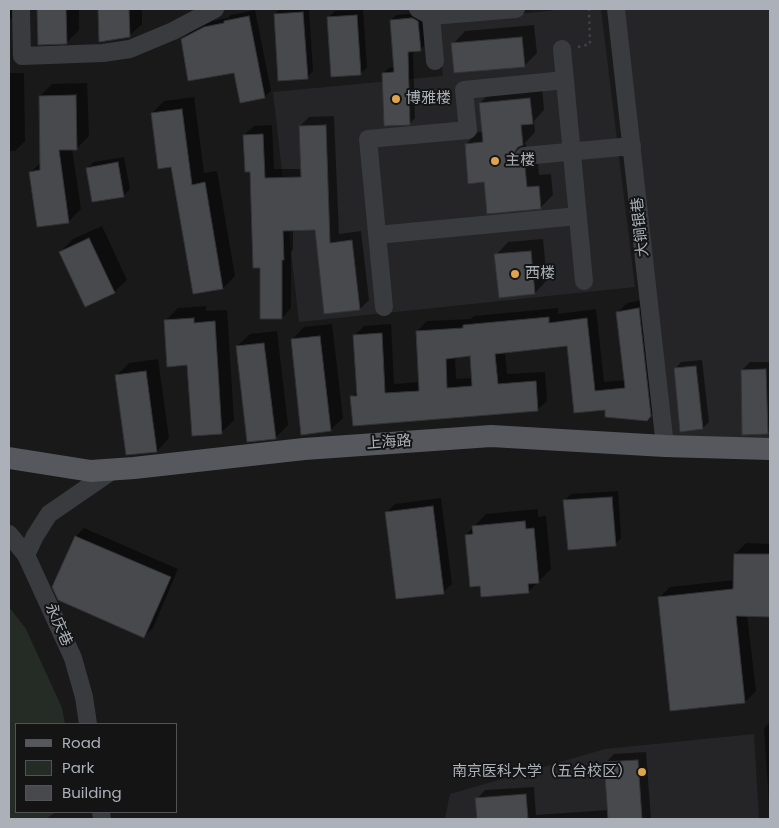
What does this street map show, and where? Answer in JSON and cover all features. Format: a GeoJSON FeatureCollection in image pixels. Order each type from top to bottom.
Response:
{"type":"FeatureCollection","features":[{"type":"Feature","properties":{"kind":"main road","name":"上海路"},"geometry":{"type":"LineString","coordinates":[[9,458],[91,471],[114,470],[304,449],[491,436],[665,446],[770,449]]}},
{"type":"Feature","properties":{"kind":"street"},"geometry":{"type":"LineString","coordinates":[[21,9],[22,56],[103,53],[130,48],[173,30],[215,9]]}},
{"type":"Feature","properties":{"kind":"street"},"geometry":{"type":"LineString","coordinates":[[435,61],[425,12],[516,9]]}},
{"type":"Feature","properties":{"kind":"street","name":"大锏银巷"},"geometry":{"type":"LineString","coordinates":[[616,9],[665,446]]}},
{"type":"Feature","properties":{"kind":"street"},"geometry":{"type":"LineString","coordinates":[[562,49],[584,281]]}},
{"type":"Feature","properties":{"kind":"street"},"geometry":{"type":"LineString","coordinates":[[384,307],[368,139],[468,130],[464,90],[565,80]]}},
{"type":"Feature","properties":{"kind":"street"},"geometry":{"type":"LineString","coordinates":[[524,156],[632,146]]}},
{"type":"Feature","properties":{"kind":"street"},"geometry":{"type":"LineString","coordinates":[[377,235],[578,216]]}},
{"type":"Feature","properties":{"kind":"street"},"geometry":{"type":"LineString","coordinates":[[26,555],[49,514],[114,470]]}},
{"type":"Feature","properties":{"kind":"street","name":"永庆巷"},"geometry":{"type":"LineString","coordinates":[[9,534],[26,555],[73,658],[84,697],[88,723]]}},
{"type":"Feature","properties":{"kind":"path"},"geometry":{"type":"LineString","coordinates":[[562,49],[590,44],[588,9]]}},
{"type":"Feature","properties":{"kind":"shaded area"},"geometry":{"type":"Polygon","coordinates":[[[565,9],[601,9],[635,287],[299,322],[273,92],[443,76],[437,23],[565,9]]]}},
{"type":"Feature","properties":{"kind":"shaded area"},"geometry":{"type":"Polygon","coordinates":[[[615,9],[770,9],[770,454],[665,446],[615,9]]]}},
{"type":"Feature","properties":{"kind":"shaded area","name":"南京医科大学（五台校区）"},"geometry":{"type":"Polygon","coordinates":[[[754,734],[759,819],[440,819],[445,818],[450,794],[605,749],[754,734]]]}},
{"type":"Feature","properties":{"kind":"green space"},"geometry":{"type":"Polygon","coordinates":[[[9,607],[26,629],[62,708],[65,723],[15,723],[15,813],[55,813],[46,819],[9,819],[9,607]]]}},
{"type":"Feature","properties":{"kind":"building"},"geometry":{"type":"Polygon","coordinates":[[[37,9],[66,9],[67,44],[38,45],[37,9]]]}},
{"type":"Feature","properties":{"kind":"building"},"geometry":{"type":"Polygon","coordinates":[[[98,9],[129,9],[130,37],[99,42],[98,9]]]}},
{"type":"Feature","properties":{"kind":"building"},"geometry":{"type":"Polygon","coordinates":[[[303,12],[308,79],[278,81],[274,14],[303,12]]]}},
{"type":"Feature","properties":{"kind":"building"},"geometry":{"type":"Polygon","coordinates":[[[357,15],[361,75],[331,77],[327,17],[357,15]]]}},
{"type":"Feature","properties":{"kind":"building"},"geometry":{"type":"Polygon","coordinates":[[[249,16],[265,98],[240,103],[234,73],[188,81],[181,39],[204,27],[249,16]]]}},
{"type":"Feature","properties":{"kind":"building"},"geometry":{"type":"Polygon","coordinates":[[[412,18],[418,21],[421,51],[408,52],[410,125],[384,126],[382,73],[394,72],[390,20],[412,18]]]}},
{"type":"Feature","properties":{"kind":"building"},"geometry":{"type":"Polygon","coordinates":[[[522,37],[525,67],[454,73],[451,43],[522,37]]]}},
{"type":"Feature","properties":{"kind":"building"},"geometry":{"type":"Polygon","coordinates":[[[76,95],[77,150],[59,150],[69,223],[37,227],[29,172],[40,170],[39,96],[76,95]]]}},
{"type":"Feature","properties":{"kind":"building","name":"主楼"},"geometry":{"type":"Polygon","coordinates":[[[530,98],[533,124],[521,125],[523,145],[515,151],[514,157],[519,165],[525,167],[527,187],[539,186],[541,209],[487,214],[484,182],[468,184],[465,144],[483,142],[479,103],[530,98]]]}},
{"type":"Feature","properties":{"kind":"building"},"geometry":{"type":"Polygon","coordinates":[[[182,109],[192,185],[205,182],[223,289],[193,294],[171,167],[158,169],[151,113],[182,109]]]}},
{"type":"Feature","properties":{"kind":"building"},"geometry":{"type":"Polygon","coordinates":[[[326,125],[330,243],[352,240],[360,310],[324,314],[315,230],[283,231],[282,319],[260,319],[260,268],[253,268],[250,172],[245,172],[243,135],[263,134],[265,178],[301,177],[299,126],[326,125]]]}},
{"type":"Feature","properties":{"kind":"building"},"geometry":{"type":"Polygon","coordinates":[[[118,162],[124,197],[92,202],[86,168],[118,162]]]}},
{"type":"Feature","properties":{"kind":"building"},"geometry":{"type":"Polygon","coordinates":[[[89,238],[115,293],[85,307],[59,252],[89,238]]]}},
{"type":"Feature","properties":{"kind":"building","name":"西楼"},"geometry":{"type":"Polygon","coordinates":[[[531,251],[535,294],[499,298],[494,254],[531,251]]]}},
{"type":"Feature","properties":{"kind":"building"},"geometry":{"type":"Polygon","coordinates":[[[639,308],[651,416],[647,421],[605,417],[605,410],[574,413],[567,346],[495,354],[498,384],[536,381],[538,411],[353,426],[350,396],[357,396],[353,335],[382,333],[385,393],[419,391],[416,331],[463,328],[463,325],[549,317],[549,323],[587,318],[595,391],[625,388],[616,312],[639,308]],[[470,356],[446,359],[447,388],[472,386],[470,356]]]}},
{"type":"Feature","properties":{"kind":"building"},"geometry":{"type":"Polygon","coordinates":[[[194,318],[194,323],[215,321],[222,434],[192,436],[187,365],[167,367],[164,320],[194,318]]]}},
{"type":"Feature","properties":{"kind":"building"},"geometry":{"type":"Polygon","coordinates":[[[320,336],[331,431],[301,435],[291,339],[320,336]]]}},
{"type":"Feature","properties":{"kind":"building"},"geometry":{"type":"Polygon","coordinates":[[[264,343],[276,439],[247,442],[236,346],[264,343]]]}},
{"type":"Feature","properties":{"kind":"building"},"geometry":{"type":"Polygon","coordinates":[[[696,366],[703,429],[680,432],[674,368],[696,366]]]}},
{"type":"Feature","properties":{"kind":"building"},"geometry":{"type":"Polygon","coordinates":[[[766,369],[768,434],[742,435],[741,370],[766,369]]]}},
{"type":"Feature","properties":{"kind":"building"},"geometry":{"type":"Polygon","coordinates":[[[146,371],[157,452],[126,455],[115,375],[146,371]]]}},
{"type":"Feature","properties":{"kind":"building"},"geometry":{"type":"Polygon","coordinates":[[[612,497],[616,546],[568,550],[563,500],[612,497]]]}},
{"type":"Feature","properties":{"kind":"building"},"geometry":{"type":"Polygon","coordinates":[[[433,506],[444,594],[396,599],[385,512],[433,506]]]}},
{"type":"Feature","properties":{"kind":"building"},"geometry":{"type":"Polygon","coordinates":[[[525,521],[526,529],[534,528],[539,583],[528,584],[529,593],[481,597],[480,586],[470,587],[465,535],[473,534],[472,526],[525,521]]]}},
{"type":"Feature","properties":{"kind":"building"},"geometry":{"type":"Polygon","coordinates":[[[75,536],[171,577],[144,638],[58,600],[52,587],[75,536]]]}},
{"type":"Feature","properties":{"kind":"building"},"geometry":{"type":"Polygon","coordinates":[[[734,554],[770,554],[770,617],[736,616],[745,703],[670,711],[658,597],[733,589],[734,554]]]}},
{"type":"Feature","properties":{"kind":"building"},"geometry":{"type":"Polygon","coordinates":[[[638,760],[642,819],[608,819],[604,762],[638,760]]]}},
{"type":"Feature","properties":{"kind":"building"},"geometry":{"type":"Polygon","coordinates":[[[526,794],[528,819],[477,819],[475,798],[526,794]]]}},
{"type":"Feature","properties":{"kind":"place","name":"博雅楼"},"geometry":{"type":"Point","coordinates":[396,99]}},
{"type":"Feature","properties":{"kind":"place","name":"主楼"},"geometry":{"type":"Point","coordinates":[495,161]}},
{"type":"Feature","properties":{"kind":"place","name":"西楼"},"geometry":{"type":"Point","coordinates":[515,274]}},
{"type":"Feature","properties":{"kind":"place","name":"南京医科大学（五台校区）"},"geometry":{"type":"Point","coordinates":[642,772]}}]}
